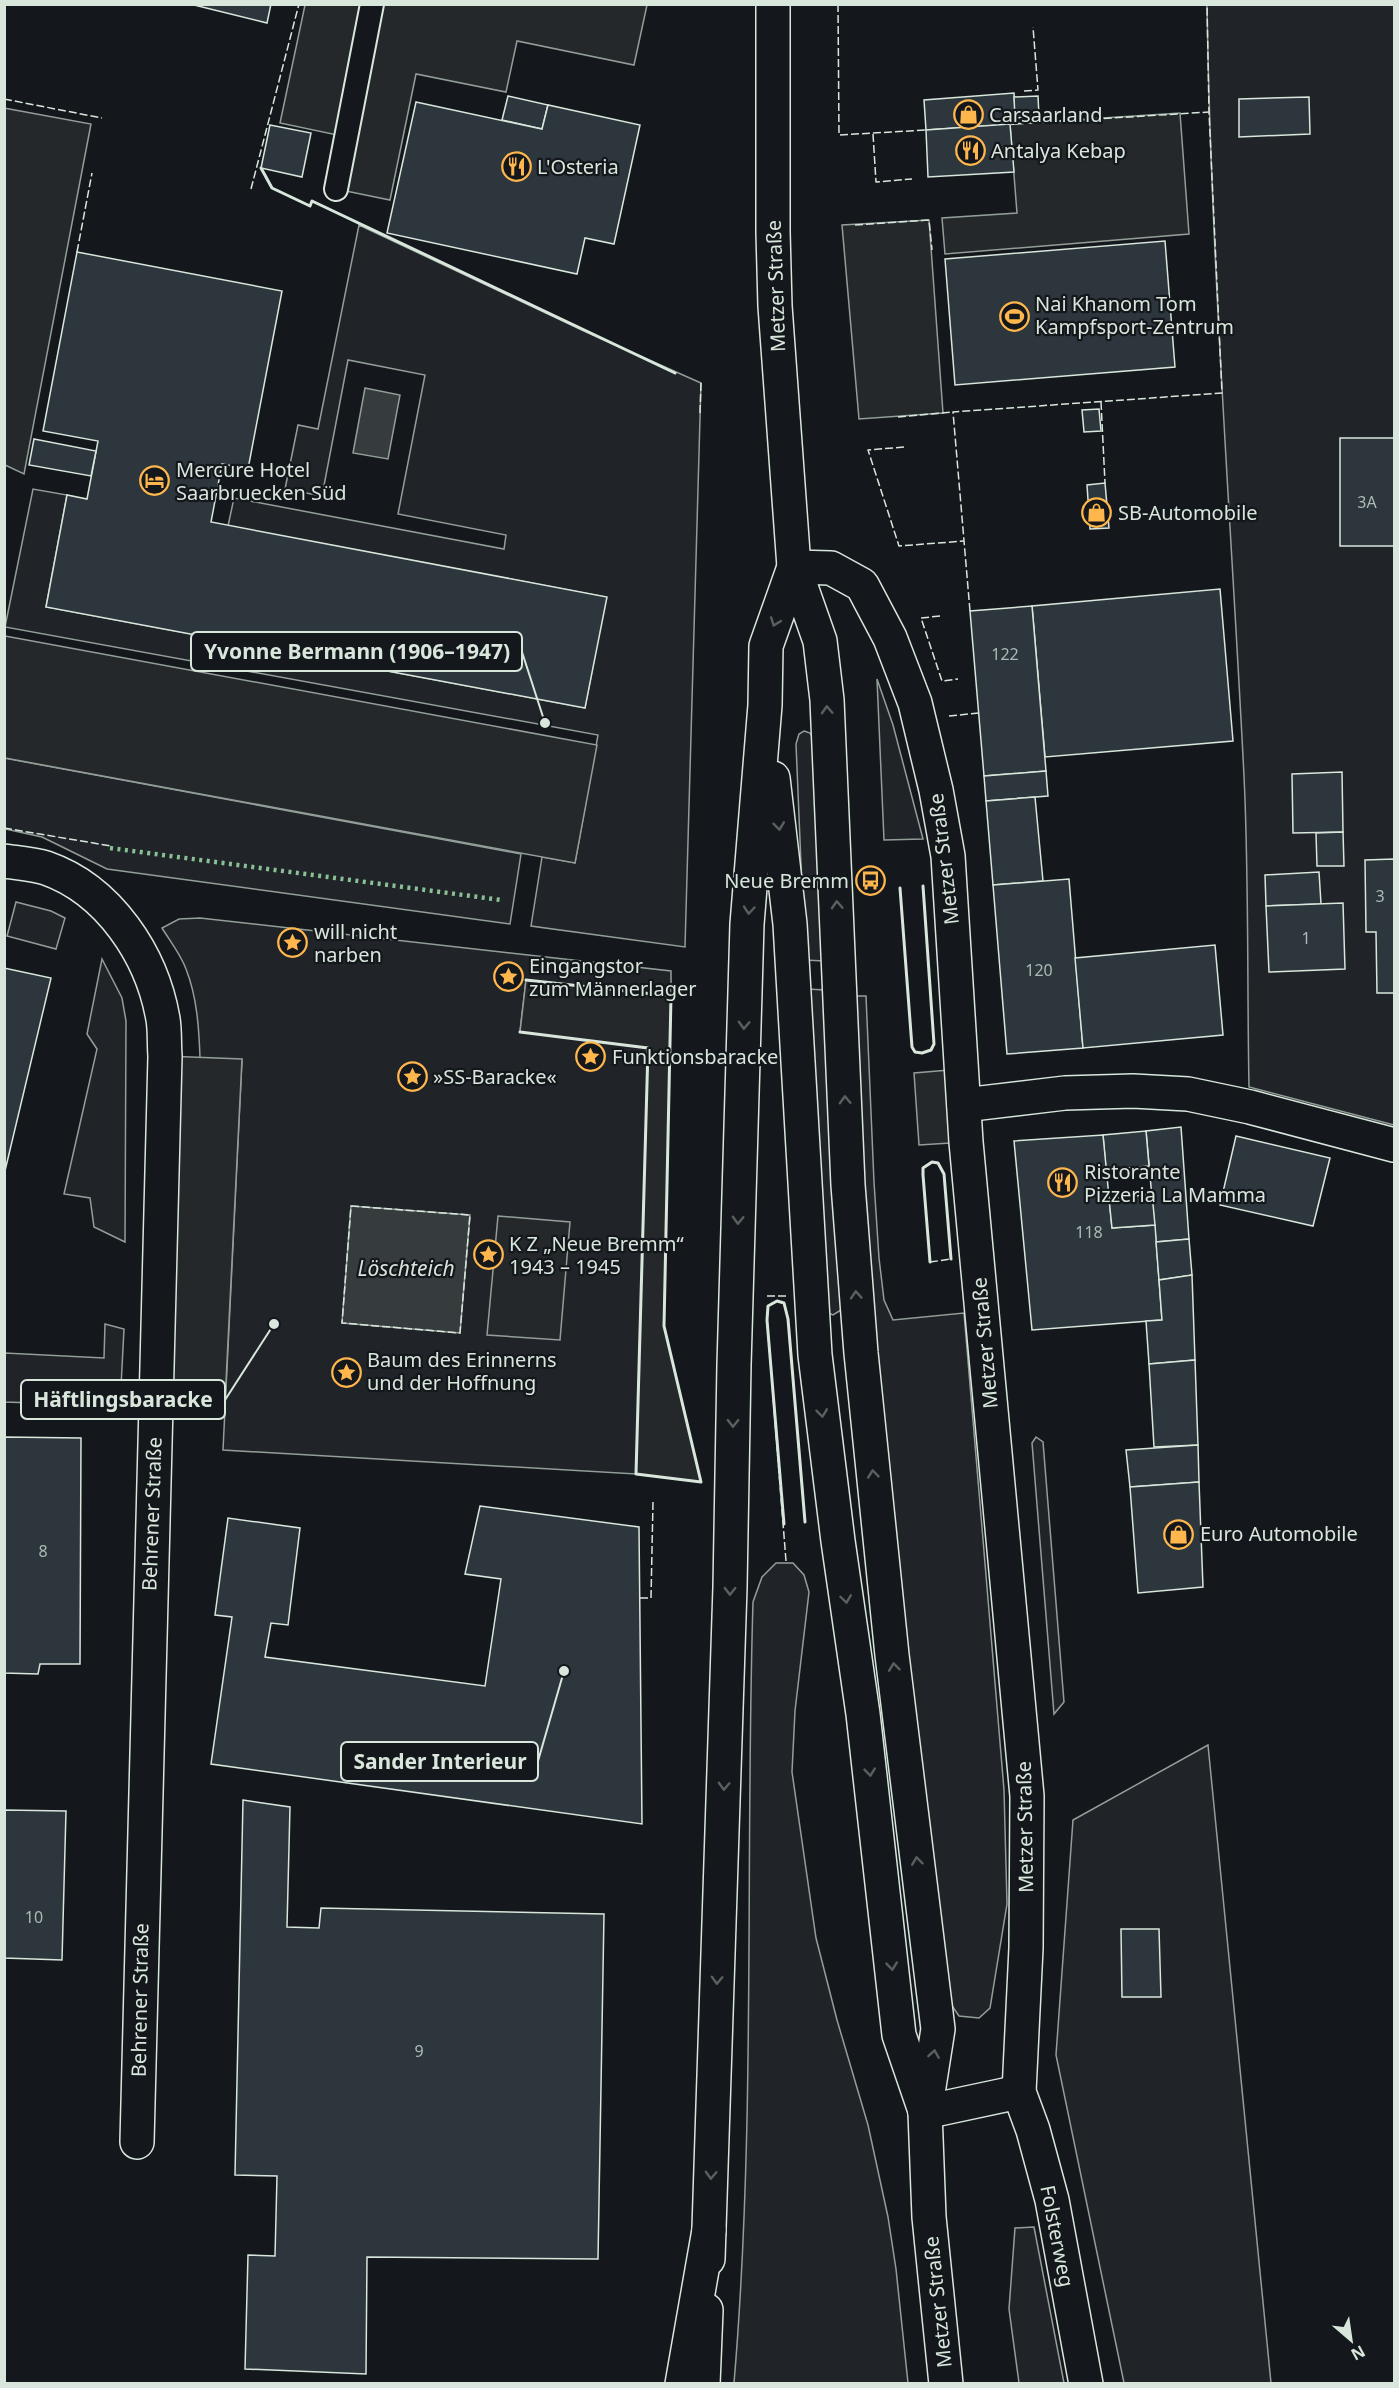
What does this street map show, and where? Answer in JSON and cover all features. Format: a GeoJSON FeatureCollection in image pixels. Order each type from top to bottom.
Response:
{"type":"FeatureCollection","features":[{"type":"Feature","properties":{"kind":"main road","name":"Metzer Straße"},"geometry":{"type":"LineString","coordinates":[[773,4],[775,306],[794,567],[820,641],[827,700],[848,1185],[861,1353],[892,1655],[938,2029],[925,2112],[929,2217],[946,2384]]}},
{"type":"Feature","properties":{"kind":"main road","name":"Metzer Straße"},"geometry":{"type":"LineString","coordinates":[[709,2230],[746,966],[765,705],[766,646],[794,567]]}},
{"type":"Feature","properties":{"kind":"main road","name":"Metzer Straße"},"geometry":{"type":"LineString","coordinates":[[794,567],[831,568],[862,585],[890,638],[915,703],[936,790],[948,856],[964,1105],[1027,1796],[1026,1948],[1019,2091]]}},
{"type":"Feature","properties":{"kind":"main road","name":"Metzer Straße"},"geometry":{"type":"LineString","coordinates":[[765,705],[790,924],[815,1355],[838,1541],[863,1714],[899,2035],[925,2112]]}},
{"type":"Feature","properties":{"kind":"main road","name":"Behrener Straße"},"geometry":{"type":"LineString","coordinates":[[4,861],[46,868],[97,898],[122,926],[142,954],[163,1020],[165,1056],[137,2142]]}},
{"type":"Feature","properties":{"kind":"main road"},"geometry":{"type":"LineString","coordinates":[[964,1105],[1065,1093],[1133,1091],[1188,1094],[1250,1107],[1395,1145]]}},
{"type":"Feature","properties":{"kind":"main road"},"geometry":{"type":"LineString","coordinates":[[925,2112],[1019,2091]]}},
{"type":"Feature","properties":{"kind":"main road","name":"Folsterweg"},"geometry":{"type":"LineString","coordinates":[[1019,2091],[1033,2130],[1052,2200],[1086,2384]]}},
{"type":"Feature","properties":{"kind":"main road"},"geometry":{"type":"LineString","coordinates":[[682,2384],[709,2230]]}},
{"type":"Feature","properties":{"kind":"main road"},"geometry":{"type":"LineString","coordinates":[[703,2384],[709,2230]]}},
{"type":"Feature","properties":{"kind":"lane"},"geometry":{"type":"LineString","coordinates":[[336,189],[372,4]]}},
{"type":"Feature","properties":{"kind":"shaded area"},"geometry":{"type":"Polygon","coordinates":[[[305,5],[647,5],[634,65],[517,41],[506,92],[416,74],[390,200],[336,189],[347,137],[280,123],[305,5]]]}},
{"type":"Feature","properties":{"kind":"shaded area"},"geometry":{"type":"Polygon","coordinates":[[[1207,5],[1394,5],[1394,1125],[1249,1087],[1246,815],[1217,294],[1207,5]]]}},
{"type":"Feature","properties":{"kind":"shaded area"},"geometry":{"type":"Polygon","coordinates":[[[4,108],[91,124],[24,474],[5,465],[4,108]]]}},
{"type":"Feature","properties":{"kind":"shaded area"},"geometry":{"type":"Polygon","coordinates":[[[1180,113],[1189,234],[945,254],[942,218],[1017,213],[1010,124],[1180,113]]]}},
{"type":"Feature","properties":{"kind":"shaded area"},"geometry":{"type":"Polygon","coordinates":[[[929,220],[943,413],[859,419],[842,225],[929,220]]]}},
{"type":"Feature","properties":{"kind":"shaded area"},"geometry":{"type":"Polygon","coordinates":[[[359,225],[584,331],[701,383],[685,947],[531,926],[542,857],[575,863],[598,735],[5,627],[33,489],[67,495],[46,607],[585,708],[606,597],[228,526],[234,498],[504,549],[506,535],[398,514],[425,375],[348,360],[322,496],[285,489],[298,425],[318,429],[359,225]]]}},
{"type":"Feature","properties":{"kind":"shaded area"},"geometry":{"type":"Polygon","coordinates":[[[5,636],[597,745],[575,863],[5,758],[5,636]]]}},
{"type":"Feature","properties":{"kind":"shaded area"},"geometry":{"type":"Polygon","coordinates":[[[877,679],[893,725],[923,839],[884,840],[877,679]]]}},
{"type":"Feature","properties":{"kind":"shaded area"},"geometry":{"type":"Polygon","coordinates":[[[804,731],[810,733],[815,742],[824,961],[805,960],[796,744],[799,734],[804,731]]]}},
{"type":"Feature","properties":{"kind":"shaded area"},"geometry":{"type":"Polygon","coordinates":[[[4,758],[521,854],[510,924],[107,869],[42,837],[5,829],[4,758]]]}},
{"type":"Feature","properties":{"kind":"shaded area"},"geometry":{"type":"Polygon","coordinates":[[[16,902],[51,911],[65,918],[56,949],[7,936],[16,902]]]}},
{"type":"Feature","properties":{"kind":"shaded area"},"geometry":{"type":"Polygon","coordinates":[[[200,918],[671,971],[671,996],[526,980],[520,1031],[648,1048],[636,1474],[223,1450],[242,1060],[200,1058],[193,990],[181,959],[162,928],[179,919],[200,918]]]}},
{"type":"Feature","properties":{"kind":"shaded area"},"geometry":{"type":"Polygon","coordinates":[[[102,959],[122,998],[126,1021],[125,1242],[94,1227],[90,1198],[64,1194],[97,1049],[87,1034],[102,959]]]}},
{"type":"Feature","properties":{"kind":"shaded area"},"geometry":{"type":"Polygon","coordinates":[[[526,980],[671,996],[664,1326],[701,1482],[636,1474],[648,1048],[520,1032],[526,980]]]}},
{"type":"Feature","properties":{"kind":"shaded area"},"geometry":{"type":"Polygon","coordinates":[[[807,989],[825,990],[842,1304],[841,1310],[833,1315],[826,1312],[807,989]]]}},
{"type":"Feature","properties":{"kind":"shaded area"},"geometry":{"type":"Polygon","coordinates":[[[853,996],[866,996],[874,1182],[884,1300],[893,1320],[964,1313],[1004,1790],[1007,1904],[990,2008],[979,2018],[959,2016],[948,2000],[897,1572],[862,1183],[853,996]]]}},
{"type":"Feature","properties":{"kind":"shaded area"},"geometry":{"type":"Polygon","coordinates":[[[165,1056],[242,1059],[225,1402],[155,1397],[165,1056]]]}},
{"type":"Feature","properties":{"kind":"shaded area"},"geometry":{"type":"Polygon","coordinates":[[[961,1069],[966,1142],[919,1145],[914,1073],[961,1069]]]}},
{"type":"Feature","properties":{"kind":"shaded area"},"geometry":{"type":"Polygon","coordinates":[[[498,1216],[570,1222],[560,1340],[487,1335],[498,1216]]]}},
{"type":"Feature","properties":{"kind":"shaded area"},"geometry":{"type":"Polygon","coordinates":[[[105,1324],[124,1329],[120,1406],[5,1402],[5,1353],[104,1358],[105,1324]]]}},
{"type":"Feature","properties":{"kind":"shaded area"},"geometry":{"type":"Polygon","coordinates":[[[1036,1437],[1043,1442],[1064,1702],[1054,1714],[1032,1443],[1036,1437]]]}},
{"type":"Feature","properties":{"kind":"shaded area"},"geometry":{"type":"Polygon","coordinates":[[[776,1563],[793,1563],[804,1575],[809,1592],[795,1711],[792,1772],[816,1938],[868,2125],[888,2217],[908,2383],[734,2383],[741,2285],[748,2090],[753,1602],[762,1577],[776,1563]]]}},
{"type":"Feature","properties":{"kind":"shaded area"},"geometry":{"type":"Polygon","coordinates":[[[1208,1745],[1271,2383],[1124,2383],[1056,2055],[1073,1820],[1208,1745]]]}},
{"type":"Feature","properties":{"kind":"shaded area"},"geometry":{"type":"Polygon","coordinates":[[[1034,2227],[1064,2383],[1019,2383],[1009,2309],[1015,2228],[1034,2227]]]}},
{"type":"Feature","properties":{"kind":"water"},"geometry":{"type":"Polygon","coordinates":[[[365,388],[400,395],[388,459],[353,453],[365,388]]]}},
{"type":"Feature","properties":{"kind":"water","name":"Löschteich"},"geometry":{"type":"Polygon","coordinates":[[[351,1206],[470,1215],[460,1333],[342,1323],[351,1206]]]}},
{"type":"Feature","properties":{"kind":"building"},"geometry":{"type":"Polygon","coordinates":[[[190,4],[271,4],[267,23],[190,4]]]}},
{"type":"Feature","properties":{"kind":"building"},"geometry":{"type":"Polygon","coordinates":[[[1014,93],[1016,124],[926,130],[924,100],[1014,93]]]}},
{"type":"Feature","properties":{"kind":"building"},"geometry":{"type":"Polygon","coordinates":[[[508,96],[548,105],[542,129],[502,120],[508,96]]]}},
{"type":"Feature","properties":{"kind":"building"},"geometry":{"type":"Polygon","coordinates":[[[1038,96],[1039,116],[1015,118],[1014,97],[1038,96]]]}},
{"type":"Feature","properties":{"kind":"building"},"geometry":{"type":"Polygon","coordinates":[[[1309,97],[1310,134],[1239,137],[1239,99],[1309,97]]]}},
{"type":"Feature","properties":{"kind":"building","name":"L'Osteria"},"geometry":{"type":"Polygon","coordinates":[[[416,102],[542,129],[548,105],[640,125],[614,244],[585,238],[577,274],[387,233],[416,102]]]}},
{"type":"Feature","properties":{"kind":"building","name":"Antalya Kebap"},"geometry":{"type":"Polygon","coordinates":[[[1010,124],[1014,172],[928,177],[926,130],[1010,124]]]}},
{"type":"Feature","properties":{"kind":"building"},"geometry":{"type":"Polygon","coordinates":[[[270,125],[311,133],[302,177],[261,168],[270,125]]]}},
{"type":"Feature","properties":{"kind":"building"},"geometry":{"type":"Polygon","coordinates":[[[1165,241],[1175,367],[955,385],[945,259],[1165,241]]]}},
{"type":"Feature","properties":{"kind":"building","name":"Mercure Hotel Saarbruecken Süd"},"geometry":{"type":"Polygon","coordinates":[[[77,252],[282,291],[248,469],[222,464],[211,522],[607,597],[585,708],[46,607],[67,495],[87,499],[98,441],[43,431],[77,252]]]}},
{"type":"Feature","properties":{"kind":"building"},"geometry":{"type":"Polygon","coordinates":[[[1099,409],[1101,431],[1084,432],[1082,410],[1099,409]]]}},
{"type":"Feature","properties":{"kind":"building"},"geometry":{"type":"Polygon","coordinates":[[[1340,438],[1394,438],[1394,546],[1340,546],[1340,438]]]}},
{"type":"Feature","properties":{"kind":"building"},"geometry":{"type":"Polygon","coordinates":[[[34,439],[96,451],[91,476],[29,465],[34,439]]]}},
{"type":"Feature","properties":{"kind":"building"},"geometry":{"type":"Polygon","coordinates":[[[1105,483],[1109,528],[1090,529],[1087,485],[1105,483]]]}},
{"type":"Feature","properties":{"kind":"building"},"geometry":{"type":"Polygon","coordinates":[[[1220,589],[1233,741],[1045,757],[1032,606],[1220,589]]]}},
{"type":"Feature","properties":{"kind":"building"},"geometry":{"type":"Polygon","coordinates":[[[1032,606],[1046,771],[984,776],[970,611],[1032,606]]]}},
{"type":"Feature","properties":{"kind":"building"},"geometry":{"type":"Polygon","coordinates":[[[1046,771],[1048,796],[986,801],[984,776],[1046,771]]]}},
{"type":"Feature","properties":{"kind":"building"},"geometry":{"type":"Polygon","coordinates":[[[1342,772],[1343,832],[1293,833],[1292,774],[1342,772]]]}},
{"type":"Feature","properties":{"kind":"building"},"geometry":{"type":"Polygon","coordinates":[[[1035,797],[1043,881],[993,885],[986,801],[1035,797]]]}},
{"type":"Feature","properties":{"kind":"building"},"geometry":{"type":"Polygon","coordinates":[[[1343,832],[1344,866],[1317,866],[1316,833],[1343,832]]]}},
{"type":"Feature","properties":{"kind":"building"},"geometry":{"type":"Polygon","coordinates":[[[1394,859],[1394,993],[1377,993],[1376,932],[1366,932],[1365,860],[1394,859]]]}},
{"type":"Feature","properties":{"kind":"building"},"geometry":{"type":"Polygon","coordinates":[[[1319,872],[1321,904],[1266,906],[1265,875],[1319,872]]]}},
{"type":"Feature","properties":{"kind":"building"},"geometry":{"type":"Polygon","coordinates":[[[1069,879],[1083,1048],[1007,1054],[993,885],[1069,879]]]}},
{"type":"Feature","properties":{"kind":"building"},"geometry":{"type":"Polygon","coordinates":[[[1343,903],[1345,969],[1269,972],[1266,906],[1343,903]]]}},
{"type":"Feature","properties":{"kind":"building"},"geometry":{"type":"Polygon","coordinates":[[[1215,945],[1223,1035],[1083,1048],[1075,958],[1215,945]]]}},
{"type":"Feature","properties":{"kind":"building"},"geometry":{"type":"Polygon","coordinates":[[[4,968],[51,978],[4,1175],[4,968]]]}},
{"type":"Feature","properties":{"kind":"building"},"geometry":{"type":"Polygon","coordinates":[[[1181,1127],[1189,1239],[1156,1242],[1146,1131],[1181,1127]]]}},
{"type":"Feature","properties":{"kind":"building"},"geometry":{"type":"Polygon","coordinates":[[[1146,1131],[1149,1166],[1106,1170],[1103,1135],[1146,1131]]]}},
{"type":"Feature","properties":{"kind":"building"},"geometry":{"type":"Polygon","coordinates":[[[1103,1135],[1112,1228],[1155,1225],[1162,1320],[1032,1330],[1014,1141],[1103,1135]]]}},
{"type":"Feature","properties":{"kind":"building"},"geometry":{"type":"Polygon","coordinates":[[[1236,1136],[1330,1158],[1313,1226],[1220,1205],[1236,1136]]]}},
{"type":"Feature","properties":{"kind":"building"},"geometry":{"type":"Polygon","coordinates":[[[1152,1194],[1155,1225],[1112,1228],[1109,1199],[1152,1194]]]}},
{"type":"Feature","properties":{"kind":"building"},"geometry":{"type":"Polygon","coordinates":[[[1189,1239],[1192,1275],[1159,1280],[1156,1242],[1189,1239]]]}},
{"type":"Feature","properties":{"kind":"building"},"geometry":{"type":"Polygon","coordinates":[[[1192,1275],[1195,1360],[1149,1364],[1146,1321],[1162,1320],[1159,1280],[1192,1275]]]}},
{"type":"Feature","properties":{"kind":"building"},"geometry":{"type":"Polygon","coordinates":[[[1195,1360],[1198,1445],[1154,1447],[1149,1364],[1195,1360]]]}},
{"type":"Feature","properties":{"kind":"building"},"geometry":{"type":"Polygon","coordinates":[[[4,1437],[81,1438],[80,1664],[40,1664],[38,1674],[4,1673],[4,1437]]]}},
{"type":"Feature","properties":{"kind":"building"},"geometry":{"type":"Polygon","coordinates":[[[1198,1445],[1199,1482],[1130,1487],[1126,1450],[1198,1445]]]}},
{"type":"Feature","properties":{"kind":"building"},"geometry":{"type":"Polygon","coordinates":[[[1199,1482],[1203,1587],[1138,1593],[1130,1487],[1199,1482]]]}},
{"type":"Feature","properties":{"kind":"building"},"geometry":{"type":"Polygon","coordinates":[[[480,1506],[639,1527],[642,1824],[211,1764],[232,1617],[215,1615],[228,1518],[300,1528],[288,1625],[271,1623],[265,1657],[485,1686],[501,1579],[465,1574],[480,1506]]]}},
{"type":"Feature","properties":{"kind":"building"},"geometry":{"type":"Polygon","coordinates":[[[243,1800],[290,1807],[287,1927],[319,1928],[321,1908],[604,1914],[598,2259],[367,2257],[366,2374],[245,2369],[248,2255],[275,2256],[277,2176],[235,2175],[243,1800]]]}},
{"type":"Feature","properties":{"kind":"building"},"geometry":{"type":"Polygon","coordinates":[[[4,1810],[66,1811],[62,1960],[4,1958],[4,1810]]]}},
{"type":"Feature","properties":{"kind":"building"},"geometry":{"type":"Polygon","coordinates":[[[1121,1929],[1159,1929],[1161,1997],[1122,1997],[1121,1929]]]}},
{"type":"Feature","properties":{"kind":"hedge"},"geometry":{"type":"LineString","coordinates":[[110,848],[501,900]]}},
{"type":"Feature","properties":{"kind":"fence"},"geometry":{"type":"LineString","coordinates":[[251,189],[299,4]]}},
{"type":"Feature","properties":{"kind":"fence"},"geometry":{"type":"LineString","coordinates":[[838,4],[839,135],[926,130]]}},
{"type":"Feature","properties":{"kind":"fence"},"geometry":{"type":"LineString","coordinates":[[970,611],[953,412],[1222,393],[1209,112],[1207,4]]}},
{"type":"Feature","properties":{"kind":"fence"},"geometry":{"type":"LineString","coordinates":[[1024,91],[1038,90],[1033,27]]}},
{"type":"Feature","properties":{"kind":"fence"},"geometry":{"type":"LineString","coordinates":[[4,99],[102,118]]}},
{"type":"Feature","properties":{"kind":"fence"},"geometry":{"type":"LineString","coordinates":[[1016,124],[1209,112]]}},
{"type":"Feature","properties":{"kind":"fence"},"geometry":{"type":"LineString","coordinates":[[873,134],[876,182],[912,179]]}},
{"type":"Feature","properties":{"kind":"fence"},"geometry":{"type":"LineString","coordinates":[[77,252],[92,173]]}},
{"type":"Feature","properties":{"kind":"fence"},"geometry":{"type":"LineString","coordinates":[[855,225],[929,220],[932,250]]}},
{"type":"Feature","properties":{"kind":"fence"},"geometry":{"type":"LineString","coordinates":[[700,413],[701,383]]}},
{"type":"Feature","properties":{"kind":"fence"},"geometry":{"type":"LineString","coordinates":[[1101,402],[1105,483]]}},
{"type":"Feature","properties":{"kind":"fence"},"geometry":{"type":"LineString","coordinates":[[898,417],[953,412]]}},
{"type":"Feature","properties":{"kind":"fence"},"geometry":{"type":"LineString","coordinates":[[904,447],[868,450],[899,546],[964,541]]}},
{"type":"Feature","properties":{"kind":"fence"},"geometry":{"type":"LineString","coordinates":[[940,616],[921,618],[942,681],[958,679]]}},
{"type":"Feature","properties":{"kind":"fence"},"geometry":{"type":"LineString","coordinates":[[949,716],[979,713]]}},
{"type":"Feature","properties":{"kind":"fence"},"geometry":{"type":"LineString","coordinates":[[4,828],[111,846]]}},
{"type":"Feature","properties":{"kind":"fence"},"geometry":{"type":"LineString","coordinates":[[351,1206],[470,1215],[460,1333],[342,1323],[351,1206]]}},
{"type":"Feature","properties":{"kind":"fence"},"geometry":{"type":"LineString","coordinates":[[930,1262],[951,1259]]}},
{"type":"Feature","properties":{"kind":"fence"},"geometry":{"type":"LineString","coordinates":[[767,1296],[786,1296]]}},
{"type":"Feature","properties":{"kind":"fence"},"geometry":{"type":"LineString","coordinates":[[786,1561],[767,1320],[768,1306],[777,1301],[784,1303],[788,1319],[805,1522]]}},
{"type":"Feature","properties":{"kind":"fence"},"geometry":{"type":"LineString","coordinates":[[640,1598],[651,1598],[653,1502]]}},
{"type":"Feature","properties":{"kind":"wall"},"geometry":{"type":"LineString","coordinates":[[261,168],[272,188],[310,206],[312,201],[675,373]]}},
{"type":"Feature","properties":{"kind":"wall"},"geometry":{"type":"LineString","coordinates":[[900,888],[912,1047],[915,1052],[922,1053],[931,1050],[934,1044],[923,886]]}},
{"type":"Feature","properties":{"kind":"wall"},"geometry":{"type":"LineString","coordinates":[[520,1032],[648,1048],[636,1474],[701,1482],[664,1326],[671,996],[526,980]]}},
{"type":"Feature","properties":{"kind":"wall"},"geometry":{"type":"LineString","coordinates":[[930,1262],[923,1168],[932,1162],[938,1163],[944,1174],[951,1259]]}},
{"type":"Feature","properties":{"kind":"wall"},"geometry":{"type":"LineString","coordinates":[[784,1524],[767,1320],[768,1306],[777,1301],[784,1303],[788,1319],[805,1522]]}},
{"type":"Feature","properties":{"kind":"place","name":"Carsaarland"},"geometry":{"type":"Point","coordinates":[968,115]}},
{"type":"Feature","properties":{"kind":"place","name":"Antalya Kebap"},"geometry":{"type":"Point","coordinates":[970,151]}},
{"type":"Feature","properties":{"kind":"place","name":"L'Osteria"},"geometry":{"type":"Point","coordinates":[516,167]}},
{"type":"Feature","properties":{"kind":"place","name":"Nai Khanom Tom Kampfsport-Zentrum"},"geometry":{"type":"Point","coordinates":[1014,316]}},
{"type":"Feature","properties":{"kind":"place","name":"Mercure Hotel Saarbruecken Süd"},"geometry":{"type":"Point","coordinates":[155,481]}},
{"type":"Feature","properties":{"kind":"place","name":"SB-Automobile"},"geometry":{"type":"Point","coordinates":[1097,513]}},
{"type":"Feature","properties":{"kind":"place","name":"Yvonne Bermann (1906–1947)"},"geometry":{"type":"Point","coordinates":[545,723]}},
{"type":"Feature","properties":{"kind":"place","name":"Neue Bremm"},"geometry":{"type":"Point","coordinates":[870,881]}},
{"type":"Feature","properties":{"kind":"place","name":"will nicht narben"},"geometry":{"type":"Point","coordinates":[293,943]}},
{"type":"Feature","properties":{"kind":"place","name":"Eingangstor zum Männerlager"},"geometry":{"type":"Point","coordinates":[508,977]}},
{"type":"Feature","properties":{"kind":"place","name":"Funktionsbaracke"},"geometry":{"type":"Point","coordinates":[591,1057]}},
{"type":"Feature","properties":{"kind":"place","name":"»SS-Baracke«"},"geometry":{"type":"Point","coordinates":[412,1077]}},
{"type":"Feature","properties":{"kind":"place","name":"Ristorante Pizzeria La Mamma"},"geometry":{"type":"Point","coordinates":[1063,1183]}},
{"type":"Feature","properties":{"kind":"place","name":"K Z „Neue Bremm“ 1943 – 1945"},"geometry":{"type":"Point","coordinates":[488,1255]}},
{"type":"Feature","properties":{"kind":"place","name":"Häftlingsbaracke"},"geometry":{"type":"Point","coordinates":[274,1324]}},
{"type":"Feature","properties":{"kind":"place","name":"Baum des Erinnerns und der Hoffnung"},"geometry":{"type":"Point","coordinates":[346,1372]}},
{"type":"Feature","properties":{"kind":"place","name":"Euro Automobile"},"geometry":{"type":"Point","coordinates":[1179,1534]}},
{"type":"Feature","properties":{"kind":"place","name":"Sander Interieur"},"geometry":{"type":"Point","coordinates":[564,1671]}}]}
